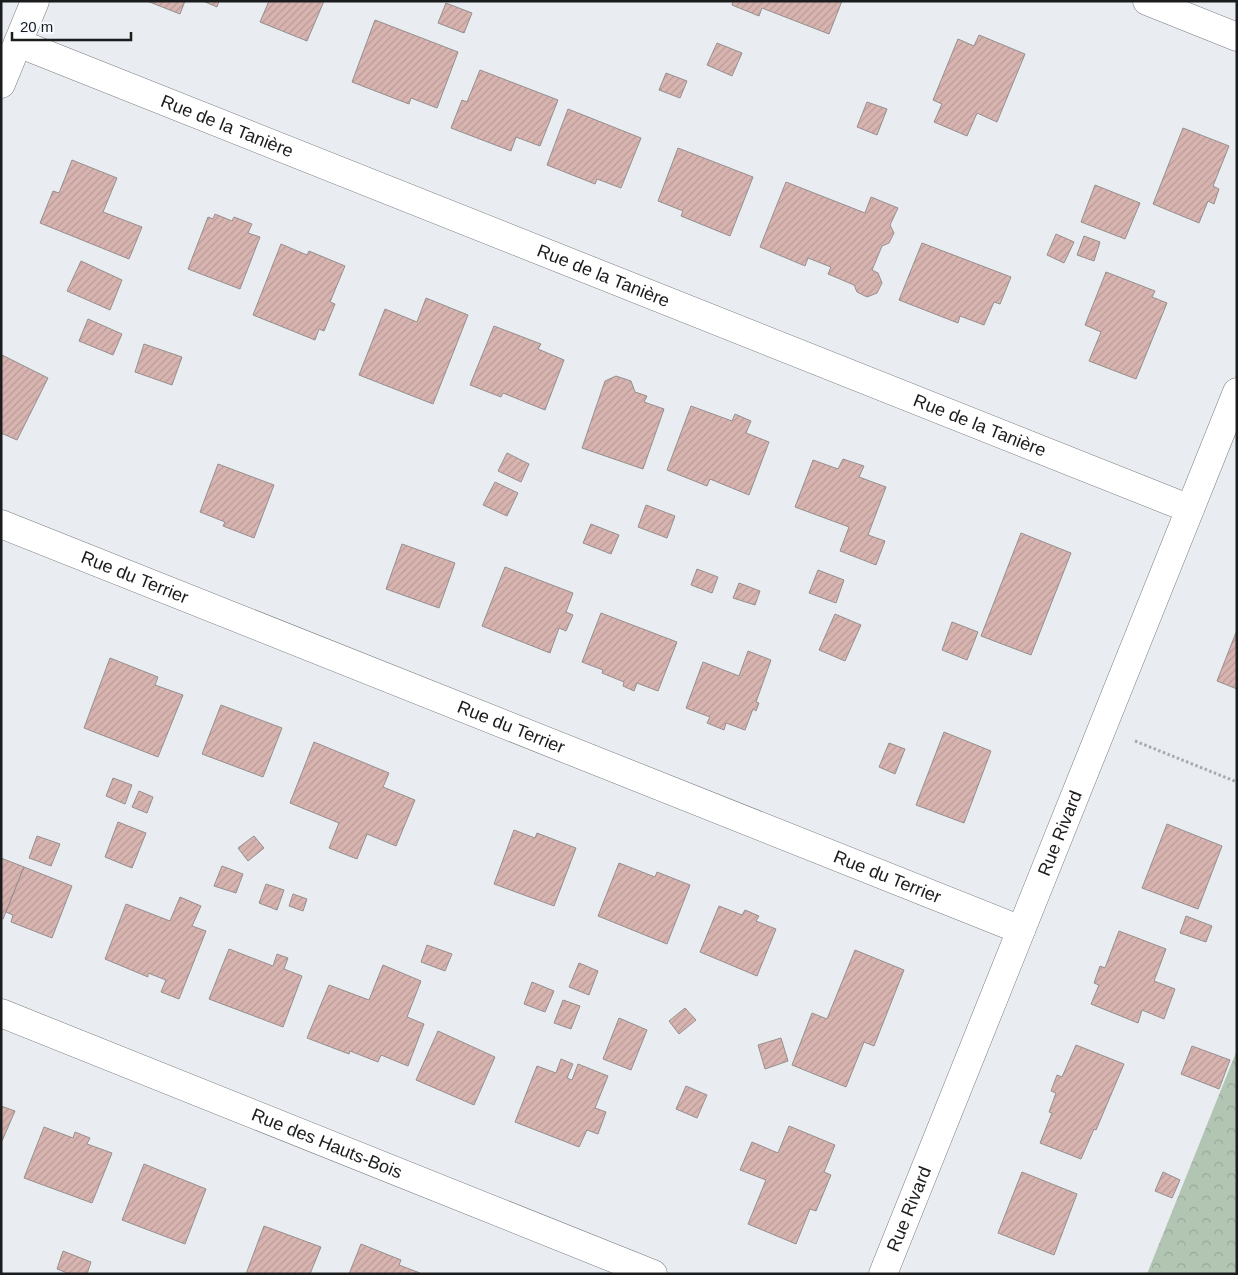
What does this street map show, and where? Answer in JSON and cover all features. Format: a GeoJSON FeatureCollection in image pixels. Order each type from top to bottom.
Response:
{"type":"FeatureCollection","features":[{"type":"Feature","properties":{"kind":"street"},"geometry":{"type":"LineString","coordinates":[[1,84],[35,1]]}},
{"type":"Feature","properties":{"kind":"street"},"geometry":{"type":"LineString","coordinates":[[1147,1],[1237,37]]}},
{"type":"Feature","properties":{"kind":"street","name":"Rue de la Tanière"},"geometry":{"type":"LineString","coordinates":[[18,43],[1190,509]]}},
{"type":"Feature","properties":{"kind":"street","name":"Rue Rivard"},"geometry":{"type":"LineString","coordinates":[[883,1274],[1237,392]]}},
{"type":"Feature","properties":{"kind":"street","name":"Rue du Terrier"},"geometry":{"type":"LineString","coordinates":[[1,524],[1021,930]]}},
{"type":"Feature","properties":{"kind":"street","name":"Rue des Hauts-Bois"},"geometry":{"type":"LineString","coordinates":[[1,1013],[653,1274]]}},
{"type":"Feature","properties":{"kind":"path"},"geometry":{"type":"LineString","coordinates":[[1102,727],[1237,782]]}},
{"type":"Feature","properties":{"kind":"green space"},"geometry":{"type":"Polygon","coordinates":[[[1237,1050],[1237,1274],[1147,1274],[1237,1050]]]}},
{"type":"Feature","properties":{"kind":"building"},"geometry":{"type":"Polygon","coordinates":[[[147,1],[185,1],[180,14],[147,1]]]}},
{"type":"Feature","properties":{"kind":"building"},"geometry":{"type":"Polygon","coordinates":[[[203,1],[219,1],[217,7],[203,1]]]}},
{"type":"Feature","properties":{"kind":"building"},"geometry":{"type":"Polygon","coordinates":[[[269,1],[324,1],[307,41],[260,22],[269,1]]]}},
{"type":"Feature","properties":{"kind":"building"},"geometry":{"type":"Polygon","coordinates":[[[733,1],[842,1],[829,34],[762,8],[759,16],[732,5],[733,1]]]}},
{"type":"Feature","properties":{"kind":"building"},"geometry":{"type":"Polygon","coordinates":[[[446,3],[472,13],[464,33],[438,23],[446,3]]]}},
{"type":"Feature","properties":{"kind":"building"},"geometry":{"type":"Polygon","coordinates":[[[375,20],[458,52],[437,108],[411,98],[409,104],[352,82],[375,20]]]}},
{"type":"Feature","properties":{"kind":"building"},"geometry":{"type":"Polygon","coordinates":[[[979,35],[1025,54],[997,122],[977,113],[967,136],[934,122],[942,104],[933,100],[958,39],[974,46],[979,35]]]}},
{"type":"Feature","properties":{"kind":"building"},"geometry":{"type":"Polygon","coordinates":[[[717,43],[742,53],[732,76],[707,65],[717,43]]]}},
{"type":"Feature","properties":{"kind":"building"},"geometry":{"type":"Polygon","coordinates":[[[480,70],[558,100],[540,146],[516,137],[511,151],[451,128],[462,100],[467,102],[480,70]]]}},
{"type":"Feature","properties":{"kind":"building"},"geometry":{"type":"Polygon","coordinates":[[[666,73],[687,81],[680,98],[659,90],[666,73]]]}},
{"type":"Feature","properties":{"kind":"building"},"geometry":{"type":"Polygon","coordinates":[[[867,102],[887,109],[877,135],[857,127],[867,102]]]}},
{"type":"Feature","properties":{"kind":"building"},"geometry":{"type":"Polygon","coordinates":[[[568,109],[641,138],[621,188],[597,179],[595,184],[547,165],[568,109]]]}},
{"type":"Feature","properties":{"kind":"building"},"geometry":{"type":"Polygon","coordinates":[[[1183,128],[1229,146],[1213,186],[1219,189],[1214,204],[1208,201],[1199,223],[1153,204],[1183,128]]]}},
{"type":"Feature","properties":{"kind":"building"},"geometry":{"type":"Polygon","coordinates":[[[678,148],[753,177],[730,236],[681,216],[683,211],[658,201],[678,148]]]}},
{"type":"Feature","properties":{"kind":"building"},"geometry":{"type":"Polygon","coordinates":[[[72,160],[117,178],[103,212],[142,227],[129,259],[40,223],[53,191],[59,193],[72,160]]]}},
{"type":"Feature","properties":{"kind":"building"},"geometry":{"type":"Polygon","coordinates":[[[786,182],[865,213],[871,197],[898,208],[890,225],[894,233],[889,243],[882,246],[872,270],[878,273],[882,283],[877,293],[867,297],[857,292],[854,285],[828,274],[831,267],[808,258],[805,266],[760,247],[786,182]]]}},
{"type":"Feature","properties":{"kind":"building"},"geometry":{"type":"Polygon","coordinates":[[[1095,185],[1140,203],[1125,239],[1081,222],[1095,185]]]}},
{"type":"Feature","properties":{"kind":"building"},"geometry":{"type":"Polygon","coordinates":[[[215,214],[232,221],[234,217],[252,224],[248,233],[260,237],[240,289],[188,269],[208,217],[213,219],[215,214]]]}},
{"type":"Feature","properties":{"kind":"building"},"geometry":{"type":"Polygon","coordinates":[[[1056,234],[1074,242],[1064,263],[1047,255],[1056,234]]]}},
{"type":"Feature","properties":{"kind":"building"},"geometry":{"type":"Polygon","coordinates":[[[1084,236],[1100,242],[1094,261],[1077,255],[1084,236]]]}},
{"type":"Feature","properties":{"kind":"building"},"geometry":{"type":"Polygon","coordinates":[[[922,243],[1011,277],[1000,304],[994,302],[984,325],[960,316],[958,323],[899,300],[922,243]]]}},
{"type":"Feature","properties":{"kind":"building"},"geometry":{"type":"Polygon","coordinates":[[[281,244],[307,255],[309,251],[345,266],[330,302],[335,304],[324,331],[319,329],[315,340],[253,315],[281,244]]]}},
{"type":"Feature","properties":{"kind":"building"},"geometry":{"type":"Polygon","coordinates":[[[81,261],[122,280],[110,310],[67,291],[81,261]]]}},
{"type":"Feature","properties":{"kind":"building"},"geometry":{"type":"Polygon","coordinates":[[[1106,272],[1155,291],[1152,297],[1167,303],[1136,379],[1089,361],[1101,332],[1085,325],[1106,272]]]}},
{"type":"Feature","properties":{"kind":"building"},"geometry":{"type":"Polygon","coordinates":[[[426,298],[468,315],[433,404],[359,375],[385,309],[417,322],[426,298]]]}},
{"type":"Feature","properties":{"kind":"building"},"geometry":{"type":"Polygon","coordinates":[[[88,319],[122,334],[113,355],[79,341],[88,319]]]}},
{"type":"Feature","properties":{"kind":"building"},"geometry":{"type":"Polygon","coordinates":[[[494,326],[541,344],[538,349],[564,360],[545,410],[503,393],[501,397],[470,385],[494,326]]]}},
{"type":"Feature","properties":{"kind":"building"},"geometry":{"type":"Polygon","coordinates":[[[144,344],[182,357],[172,385],[135,372],[144,344]]]}},
{"type":"Feature","properties":{"kind":"building"},"geometry":{"type":"Polygon","coordinates":[[[2,355],[48,378],[17,440],[1,433],[2,355]]]}},
{"type":"Feature","properties":{"kind":"building"},"geometry":{"type":"Polygon","coordinates":[[[616,376],[631,381],[635,392],[647,396],[644,402],[664,409],[643,469],[582,448],[605,381],[616,376]]]}},
{"type":"Feature","properties":{"kind":"building"},"geometry":{"type":"Polygon","coordinates":[[[691,406],[732,421],[735,414],[751,421],[746,433],[769,442],[749,495],[710,479],[707,486],[667,470],[691,406]]]}},
{"type":"Feature","properties":{"kind":"building"},"geometry":{"type":"Polygon","coordinates":[[[507,453],[529,464],[521,482],[498,471],[507,453]]]}},
{"type":"Feature","properties":{"kind":"building"},"geometry":{"type":"Polygon","coordinates":[[[843,459],[864,466],[859,477],[886,487],[868,535],[885,541],[876,565],[840,551],[849,527],[795,507],[813,460],[838,469],[843,459]]]}},
{"type":"Feature","properties":{"kind":"building"},"geometry":{"type":"Polygon","coordinates":[[[218,464],[274,485],[254,538],[223,526],[225,522],[200,512],[218,464]]]}},
{"type":"Feature","properties":{"kind":"building"},"geometry":{"type":"Polygon","coordinates":[[[495,482],[518,493],[507,516],[483,505],[495,482]]]}},
{"type":"Feature","properties":{"kind":"building"},"geometry":{"type":"Polygon","coordinates":[[[646,505],[675,516],[667,538],[638,527],[646,505]]]}},
{"type":"Feature","properties":{"kind":"building"},"geometry":{"type":"Polygon","coordinates":[[[591,524],[619,535],[611,554],[583,543],[591,524]]]}},
{"type":"Feature","properties":{"kind":"building"},"geometry":{"type":"Polygon","coordinates":[[[1021,533],[1071,553],[1031,655],[981,636],[1021,533]]]}},
{"type":"Feature","properties":{"kind":"building"},"geometry":{"type":"Polygon","coordinates":[[[402,544],[455,563],[439,608],[386,589],[402,544]]]}},
{"type":"Feature","properties":{"kind":"building"},"geometry":{"type":"Polygon","coordinates":[[[505,567],[573,593],[566,612],[573,615],[566,631],[559,628],[550,653],[482,626],[505,567]]]}},
{"type":"Feature","properties":{"kind":"building"},"geometry":{"type":"Polygon","coordinates":[[[697,569],[718,577],[712,593],[691,585],[697,569]]]}},
{"type":"Feature","properties":{"kind":"building"},"geometry":{"type":"Polygon","coordinates":[[[818,570],[844,580],[836,603],[809,593],[818,570]]]}},
{"type":"Feature","properties":{"kind":"building"},"geometry":{"type":"Polygon","coordinates":[[[739,583],[760,591],[755,605],[733,598],[739,583]]]}},
{"type":"Feature","properties":{"kind":"building"},"geometry":{"type":"Polygon","coordinates":[[[601,613],[677,642],[658,691],[637,683],[634,691],[623,686],[624,682],[602,673],[603,670],[582,662],[601,613]]]}},
{"type":"Feature","properties":{"kind":"building"},"geometry":{"type":"Polygon","coordinates":[[[835,614],[861,625],[845,661],[819,650],[835,614]]]}},
{"type":"Feature","properties":{"kind":"building"},"geometry":{"type":"Polygon","coordinates":[[[952,622],[978,632],[967,660],[942,650],[952,622]]]}},
{"type":"Feature","properties":{"kind":"building"},"geometry":{"type":"Polygon","coordinates":[[[1237,630],[1237,689],[1217,681],[1237,630]]]}},
{"type":"Feature","properties":{"kind":"building"},"geometry":{"type":"Polygon","coordinates":[[[748,651],[771,660],[756,702],[759,703],[756,711],[753,709],[745,730],[726,723],[724,730],[707,723],[710,717],[686,708],[703,662],[739,676],[748,651]]]}},
{"type":"Feature","properties":{"kind":"building"},"geometry":{"type":"Polygon","coordinates":[[[110,658],[158,677],[155,685],[183,695],[158,757],[84,728],[110,658]]]}},
{"type":"Feature","properties":{"kind":"building"},"geometry":{"type":"Polygon","coordinates":[[[221,705],[282,728],[263,777],[202,754],[221,705]]]}},
{"type":"Feature","properties":{"kind":"building"},"geometry":{"type":"Polygon","coordinates":[[[944,732],[991,751],[964,823],[916,805],[944,732]]]}},
{"type":"Feature","properties":{"kind":"building"},"geometry":{"type":"Polygon","coordinates":[[[314,742],[389,773],[383,787],[415,800],[396,846],[367,834],[357,859],[329,848],[339,823],[290,803],[314,742]]]}},
{"type":"Feature","properties":{"kind":"building"},"geometry":{"type":"Polygon","coordinates":[[[889,743],[905,749],[895,774],[879,767],[889,743]]]}},
{"type":"Feature","properties":{"kind":"building"},"geometry":{"type":"Polygon","coordinates":[[[113,778],[132,785],[125,804],[106,796],[113,778]]]}},
{"type":"Feature","properties":{"kind":"building"},"geometry":{"type":"Polygon","coordinates":[[[139,791],[153,797],[147,813],[132,807],[139,791]]]}},
{"type":"Feature","properties":{"kind":"building"},"geometry":{"type":"Polygon","coordinates":[[[118,822],[146,833],[132,868],[105,857],[118,822]]]}},
{"type":"Feature","properties":{"kind":"building"},"geometry":{"type":"Polygon","coordinates":[[[1167,824],[1222,846],[1198,909],[1142,888],[1167,824]]]}},
{"type":"Feature","properties":{"kind":"building"},"geometry":{"type":"Polygon","coordinates":[[[514,830],[535,838],[537,833],[576,848],[554,906],[494,884],[514,830]]]}},
{"type":"Feature","properties":{"kind":"building"},"geometry":{"type":"Polygon","coordinates":[[[37,836],[60,844],[51,866],[29,858],[37,836]]]}},
{"type":"Feature","properties":{"kind":"building"},"geometry":{"type":"Polygon","coordinates":[[[254,836],[264,848],[248,861],[238,848],[254,836]]]}},
{"type":"Feature","properties":{"kind":"building"},"geometry":{"type":"Polygon","coordinates":[[[1,858],[24,867],[3,919],[1,918],[1,858]]]}},
{"type":"Feature","properties":{"kind":"building"},"geometry":{"type":"Polygon","coordinates":[[[619,863],[655,877],[657,872],[690,885],[667,944],[598,916],[619,863]]]}},
{"type":"Feature","properties":{"kind":"building"},"geometry":{"type":"Polygon","coordinates":[[[222,866],[243,874],[236,893],[214,886],[222,866]]]}},
{"type":"Feature","properties":{"kind":"building"},"geometry":{"type":"Polygon","coordinates":[[[24,867],[72,886],[52,938],[11,922],[13,915],[6,912],[24,867]]]}},
{"type":"Feature","properties":{"kind":"building"},"geometry":{"type":"Polygon","coordinates":[[[266,884],[284,890],[277,910],[259,903],[266,884]]]}},
{"type":"Feature","properties":{"kind":"building"},"geometry":{"type":"Polygon","coordinates":[[[293,894],[307,899],[303,911],[289,906],[293,894]]]}},
{"type":"Feature","properties":{"kind":"building"},"geometry":{"type":"Polygon","coordinates":[[[180,897],[201,906],[192,926],[206,931],[179,999],[161,992],[166,980],[148,973],[148,977],[105,959],[126,904],[170,921],[180,897]]]}},
{"type":"Feature","properties":{"kind":"building"},"geometry":{"type":"Polygon","coordinates":[[[719,906],[742,915],[745,910],[759,916],[756,921],[776,929],[757,976],[700,952],[719,906]]]}},
{"type":"Feature","properties":{"kind":"building"},"geometry":{"type":"Polygon","coordinates":[[[1186,916],[1212,926],[1206,942],[1180,933],[1186,916]]]}},
{"type":"Feature","properties":{"kind":"building"},"geometry":{"type":"Polygon","coordinates":[[[1119,931],[1166,949],[1154,981],[1175,989],[1164,1019],[1142,1010],[1138,1023],[1091,1004],[1099,985],[1094,983],[1100,966],[1105,968],[1119,931]]]}},
{"type":"Feature","properties":{"kind":"building"},"geometry":{"type":"Polygon","coordinates":[[[427,945],[452,954],[445,971],[421,962],[427,945]]]}},
{"type":"Feature","properties":{"kind":"building"},"geometry":{"type":"Polygon","coordinates":[[[229,949],[273,966],[277,954],[288,958],[284,969],[302,976],[283,1027],[209,999],[229,949]]]}},
{"type":"Feature","properties":{"kind":"building"},"geometry":{"type":"Polygon","coordinates":[[[855,950],[904,970],[874,1046],[864,1042],[846,1087],[792,1065],[812,1013],[827,1019],[855,950]]]}},
{"type":"Feature","properties":{"kind":"building"},"geometry":{"type":"Polygon","coordinates":[[[579,963],[598,971],[589,995],[569,987],[579,963]]]}},
{"type":"Feature","properties":{"kind":"building"},"geometry":{"type":"Polygon","coordinates":[[[383,965],[421,981],[407,1017],[424,1024],[408,1066],[381,1055],[378,1062],[350,1051],[349,1054],[307,1038],[329,985],[369,1000],[383,965]]]}},
{"type":"Feature","properties":{"kind":"building"},"geometry":{"type":"Polygon","coordinates":[[[532,982],[554,991],[545,1012],[524,1004],[532,982]]]}},
{"type":"Feature","properties":{"kind":"building"},"geometry":{"type":"Polygon","coordinates":[[[563,1000],[580,1006],[571,1029],[554,1023],[563,1000]]]}},
{"type":"Feature","properties":{"kind":"building"},"geometry":{"type":"Polygon","coordinates":[[[685,1008],[696,1020],[679,1034],[669,1021],[685,1008]]]}},
{"type":"Feature","properties":{"kind":"building"},"geometry":{"type":"Polygon","coordinates":[[[619,1018],[647,1030],[631,1070],[603,1059],[619,1018]]]}},
{"type":"Feature","properties":{"kind":"building"},"geometry":{"type":"Polygon","coordinates":[[[438,1031],[495,1057],[474,1105],[416,1080],[438,1031]]]}},
{"type":"Feature","properties":{"kind":"building"},"geometry":{"type":"Polygon","coordinates":[[[781,1038],[788,1061],[765,1069],[758,1045],[781,1038]]]}},
{"type":"Feature","properties":{"kind":"building"},"geometry":{"type":"Polygon","coordinates":[[[1076,1045],[1124,1064],[1096,1130],[1094,1129],[1081,1159],[1040,1143],[1052,1113],[1049,1112],[1056,1093],[1051,1091],[1057,1075],[1062,1077],[1076,1045]]]}},
{"type":"Feature","properties":{"kind":"building"},"geometry":{"type":"Polygon","coordinates":[[[1192,1046],[1230,1060],[1219,1089],[1181,1074],[1192,1046]]]}},
{"type":"Feature","properties":{"kind":"building"},"geometry":{"type":"Polygon","coordinates":[[[561,1059],[573,1064],[567,1078],[572,1080],[578,1064],[608,1076],[595,1108],[606,1112],[598,1134],[587,1130],[579,1147],[515,1122],[537,1066],[556,1073],[561,1059]]]}},
{"type":"Feature","properties":{"kind":"building"},"geometry":{"type":"Polygon","coordinates":[[[686,1086],[707,1095],[697,1118],[676,1109],[686,1086]]]}},
{"type":"Feature","properties":{"kind":"building"},"geometry":{"type":"Polygon","coordinates":[[[1,1106],[15,1111],[2,1141],[1,1141],[1,1106]]]}},
{"type":"Feature","properties":{"kind":"building"},"geometry":{"type":"Polygon","coordinates":[[[789,1126],[835,1145],[824,1172],[831,1175],[816,1211],[810,1209],[796,1244],[748,1224],[766,1180],[740,1170],[752,1142],[778,1153],[789,1126]]]}},
{"type":"Feature","properties":{"kind":"building"},"geometry":{"type":"Polygon","coordinates":[[[44,1127],[73,1138],[75,1132],[90,1138],[87,1144],[112,1153],[92,1203],[24,1178],[44,1127]]]}},
{"type":"Feature","properties":{"kind":"building"},"geometry":{"type":"Polygon","coordinates":[[[144,1164],[206,1189],[185,1244],[122,1220],[144,1164]]]}},
{"type":"Feature","properties":{"kind":"building"},"geometry":{"type":"Polygon","coordinates":[[[1022,1172],[1077,1194],[1054,1255],[998,1233],[1022,1172]]]}},
{"type":"Feature","properties":{"kind":"building"},"geometry":{"type":"Polygon","coordinates":[[[1163,1172],[1180,1180],[1172,1198],[1155,1191],[1163,1172]]]}},
{"type":"Feature","properties":{"kind":"building"},"geometry":{"type":"Polygon","coordinates":[[[264,1226],[321,1247],[310,1274],[246,1274],[264,1226]]]}},
{"type":"Feature","properties":{"kind":"building"},"geometry":{"type":"Polygon","coordinates":[[[361,1244],[401,1260],[399,1265],[420,1274],[349,1274],[361,1244]]]}},
{"type":"Feature","properties":{"kind":"building"},"geometry":{"type":"Polygon","coordinates":[[[63,1251],[91,1262],[87,1274],[70,1274],[57,1269],[63,1251]]]}}]}
